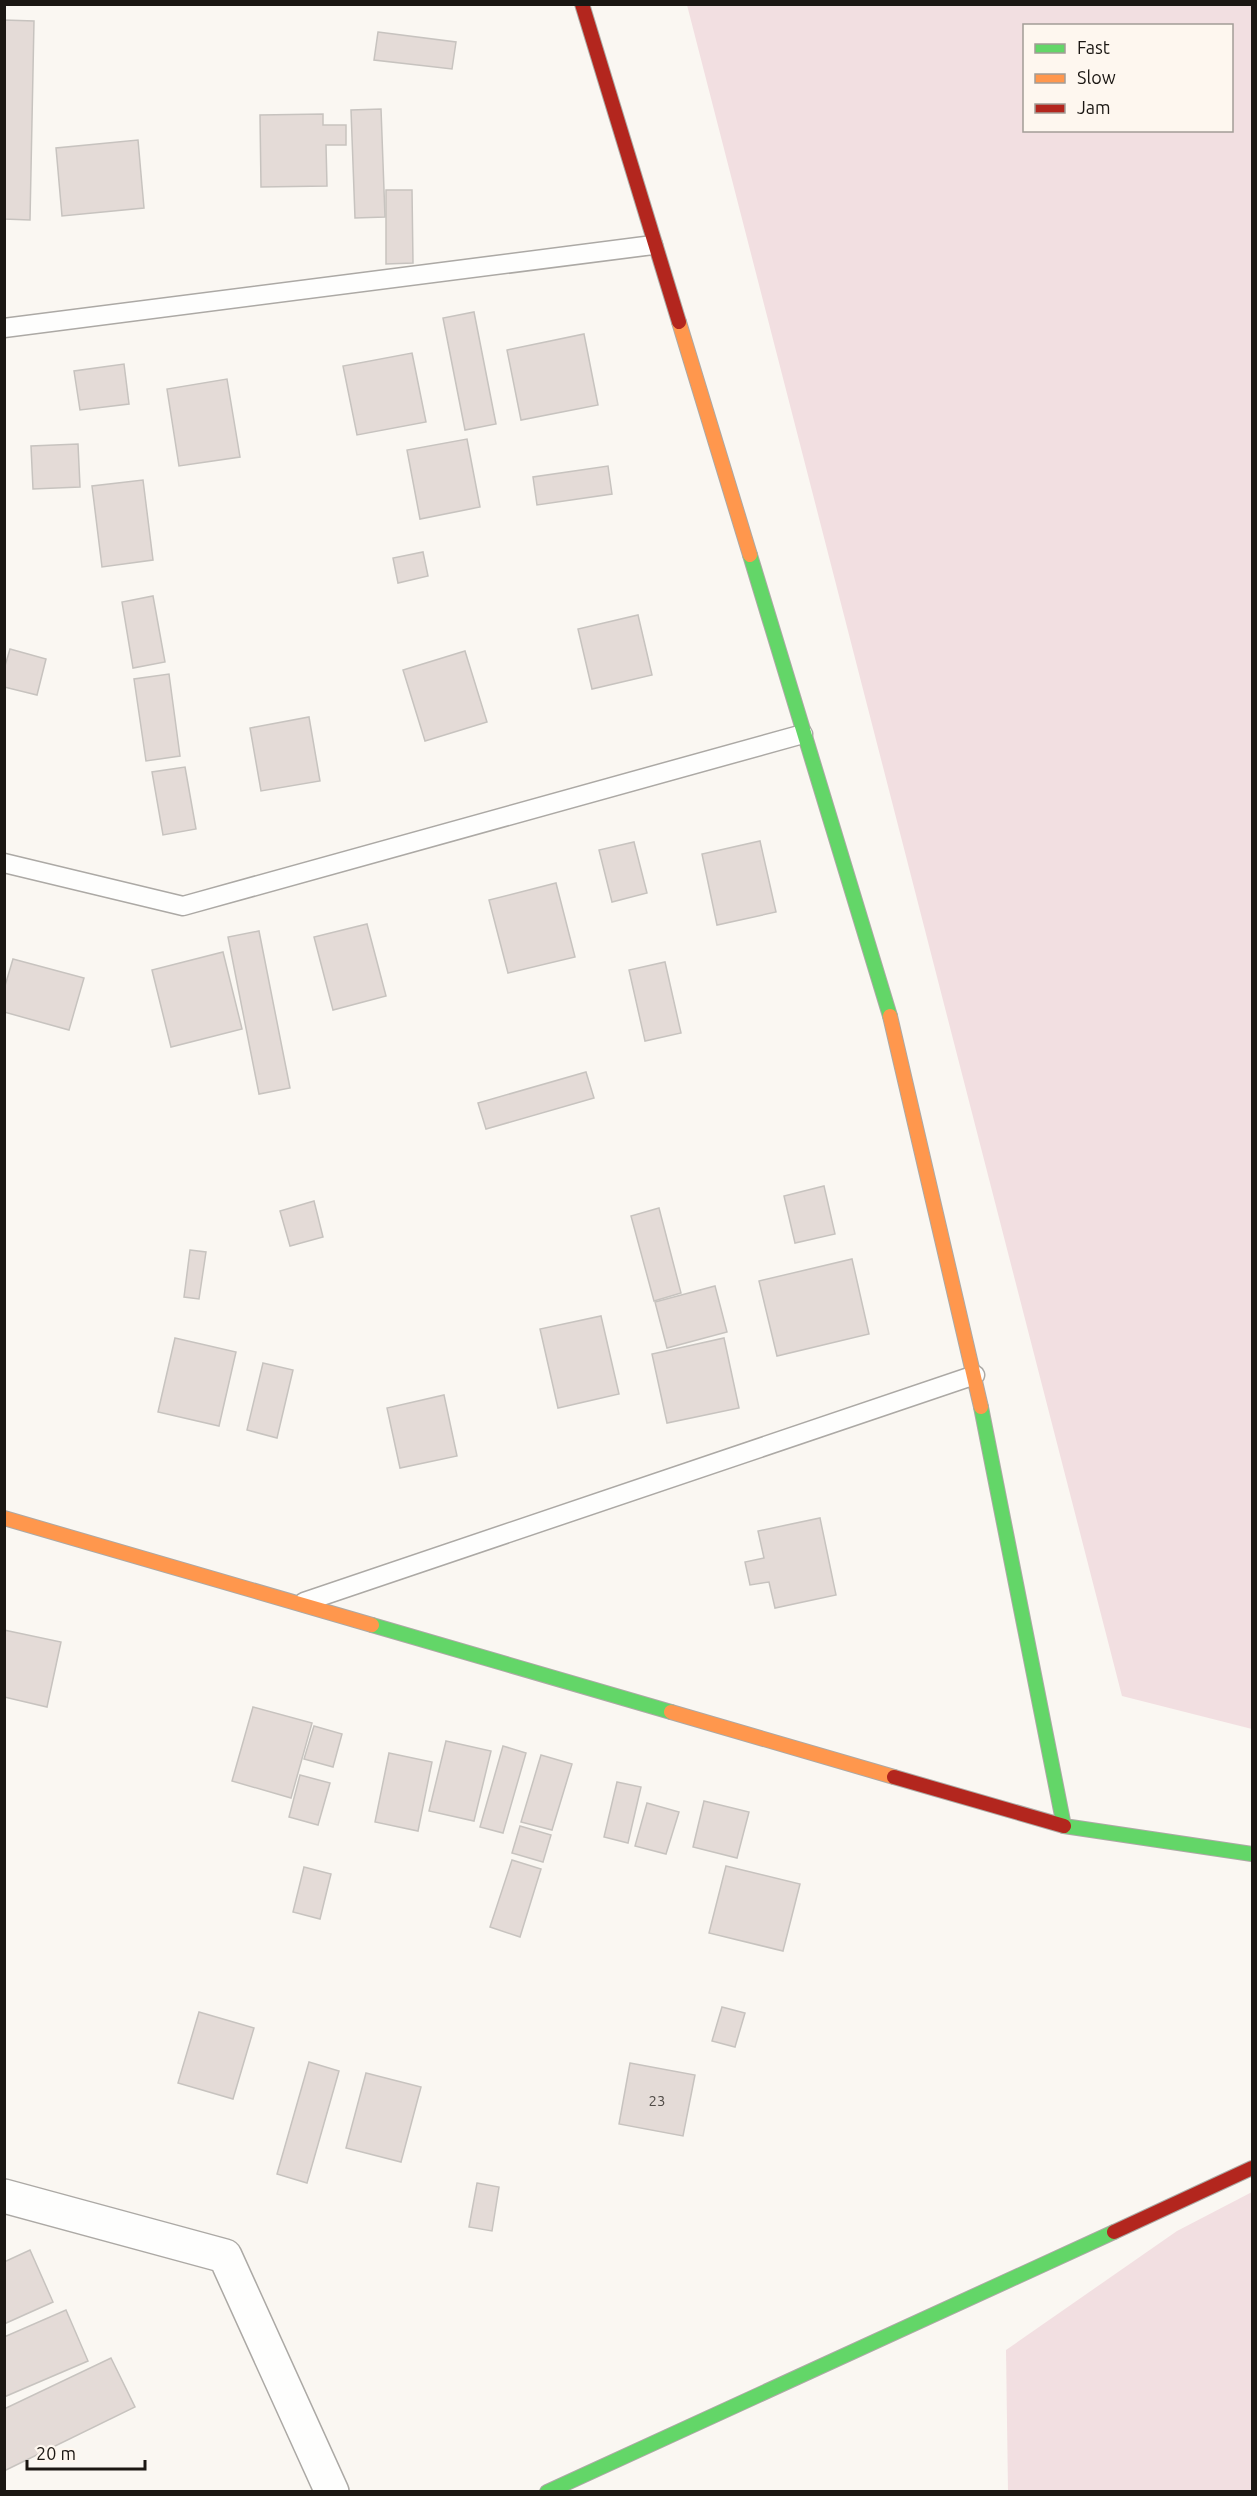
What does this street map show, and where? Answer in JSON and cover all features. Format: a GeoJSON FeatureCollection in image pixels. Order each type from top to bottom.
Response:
{"type":"FeatureCollection","features":[{"type":"Feature","properties":{"kind":"street"},"geometry":{"type":"LineString","coordinates":[[582,4],[653,245],[894,1030],[975,1375],[1064,1826]]}},
{"type":"Feature","properties":{"kind":"street"},"geometry":{"type":"LineString","coordinates":[[4,1518],[1064,1826],[1252,1854]]}},
{"type":"Feature","properties":{"kind":"street"},"geometry":{"type":"LineString","coordinates":[[547,2492],[1252,2168]]}},
{"type":"Feature","properties":{"kind":"street"},"geometry":{"type":"LineString","coordinates":[[4,2196],[225,2256],[332,2492]]}},
{"type":"Feature","properties":{"kind":"lane"},"geometry":{"type":"LineString","coordinates":[[4,328],[653,245]]}},
{"type":"Feature","properties":{"kind":"lane"},"geometry":{"type":"LineString","coordinates":[[4,863],[183,906],[803,734]]}},
{"type":"Feature","properties":{"kind":"lane"},"geometry":{"type":"LineString","coordinates":[[299,1604],[975,1375]]}},
{"type":"Feature","properties":{"kind":"shaded area"},"geometry":{"type":"Polygon","coordinates":[[[687,5],[1252,5],[1252,1729],[1122,1696],[687,5]]]}},
{"type":"Feature","properties":{"kind":"shaded area"},"geometry":{"type":"Polygon","coordinates":[[[1252,2192],[1252,2491],[1008,2491],[1006,2350],[1177,2231],[1252,2192]]]}},
{"type":"Feature","properties":{"kind":"building"},"geometry":{"type":"Polygon","coordinates":[[[4,20],[34,21],[30,220],[4,219],[4,20]]]}},
{"type":"Feature","properties":{"kind":"building"},"geometry":{"type":"Polygon","coordinates":[[[378,32],[456,42],[452,69],[374,60],[378,32]]]}},
{"type":"Feature","properties":{"kind":"building"},"geometry":{"type":"Polygon","coordinates":[[[381,109],[385,217],[355,218],[351,110],[381,109]]]}},
{"type":"Feature","properties":{"kind":"building"},"geometry":{"type":"Polygon","coordinates":[[[323,114],[323,125],[346,125],[346,145],[326,145],[327,186],[261,187],[260,115],[323,114]]]}},
{"type":"Feature","properties":{"kind":"building"},"geometry":{"type":"Polygon","coordinates":[[[138,140],[144,208],[62,216],[56,148],[138,140]]]}},
{"type":"Feature","properties":{"kind":"building"},"geometry":{"type":"Polygon","coordinates":[[[386,190],[412,190],[413,263],[386,264],[386,190]]]}},
{"type":"Feature","properties":{"kind":"building"},"geometry":{"type":"Polygon","coordinates":[[[474,312],[496,424],[465,430],[443,318],[474,312]]]}},
{"type":"Feature","properties":{"kind":"building"},"geometry":{"type":"Polygon","coordinates":[[[584,334],[598,405],[521,420],[507,350],[584,334]]]}},
{"type":"Feature","properties":{"kind":"building"},"geometry":{"type":"Polygon","coordinates":[[[412,353],[426,422],[357,435],[343,366],[412,353]]]}},
{"type":"Feature","properties":{"kind":"building"},"geometry":{"type":"Polygon","coordinates":[[[124,364],[129,404],[80,410],[74,371],[124,364]]]}},
{"type":"Feature","properties":{"kind":"building"},"geometry":{"type":"Polygon","coordinates":[[[227,379],[240,457],[179,466],[167,389],[227,379]]]}},
{"type":"Feature","properties":{"kind":"building"},"geometry":{"type":"Polygon","coordinates":[[[467,439],[480,507],[420,519],[407,450],[467,439]]]}},
{"type":"Feature","properties":{"kind":"building"},"geometry":{"type":"Polygon","coordinates":[[[78,444],[80,487],[33,489],[31,446],[78,444]]]}},
{"type":"Feature","properties":{"kind":"building"},"geometry":{"type":"Polygon","coordinates":[[[608,466],[612,494],[537,505],[533,477],[608,466]]]}},
{"type":"Feature","properties":{"kind":"building"},"geometry":{"type":"Polygon","coordinates":[[[143,480],[153,560],[102,567],[92,486],[143,480]]]}},
{"type":"Feature","properties":{"kind":"building"},"geometry":{"type":"Polygon","coordinates":[[[423,552],[428,576],[398,583],[393,558],[423,552]]]}},
{"type":"Feature","properties":{"kind":"building"},"geometry":{"type":"Polygon","coordinates":[[[153,596],[165,662],[133,668],[122,602],[153,596]]]}},
{"type":"Feature","properties":{"kind":"building"},"geometry":{"type":"Polygon","coordinates":[[[638,615],[652,675],[592,689],[578,629],[638,615]]]}},
{"type":"Feature","properties":{"kind":"building"},"geometry":{"type":"Polygon","coordinates":[[[10,649],[46,659],[37,695],[4,687],[4,669],[10,649]]]}},
{"type":"Feature","properties":{"kind":"building"},"geometry":{"type":"Polygon","coordinates":[[[465,651],[487,722],[425,741],[403,670],[465,651]]]}},
{"type":"Feature","properties":{"kind":"building"},"geometry":{"type":"Polygon","coordinates":[[[169,674],[180,756],[146,761],[134,679],[169,674]]]}},
{"type":"Feature","properties":{"kind":"building"},"geometry":{"type":"Polygon","coordinates":[[[309,717],[320,781],[261,791],[250,728],[309,717]]]}},
{"type":"Feature","properties":{"kind":"building"},"geometry":{"type":"Polygon","coordinates":[[[185,767],[196,829],[163,835],[152,772],[185,767]]]}},
{"type":"Feature","properties":{"kind":"building"},"geometry":{"type":"Polygon","coordinates":[[[760,841],[776,912],[717,925],[702,854],[760,841]]]}},
{"type":"Feature","properties":{"kind":"building"},"geometry":{"type":"Polygon","coordinates":[[[634,842],[647,893],[612,902],[599,850],[634,842]]]}},
{"type":"Feature","properties":{"kind":"building"},"geometry":{"type":"Polygon","coordinates":[[[556,883],[575,957],[508,973],[489,900],[556,883]]]}},
{"type":"Feature","properties":{"kind":"building"},"geometry":{"type":"Polygon","coordinates":[[[367,924],[386,996],[333,1010],[314,937],[367,924]]]}},
{"type":"Feature","properties":{"kind":"building"},"geometry":{"type":"Polygon","coordinates":[[[259,931],[290,1088],[259,1094],[228,937],[259,931]]]}},
{"type":"Feature","properties":{"kind":"building"},"geometry":{"type":"Polygon","coordinates":[[[223,952],[242,1029],[171,1047],[152,970],[223,952]]]}},
{"type":"Feature","properties":{"kind":"building"},"geometry":{"type":"Polygon","coordinates":[[[13,959],[84,978],[69,1030],[4,1012],[4,989],[13,959]]]}},
{"type":"Feature","properties":{"kind":"building"},"geometry":{"type":"Polygon","coordinates":[[[665,962],[681,1033],[645,1041],[629,970],[665,962]]]}},
{"type":"Feature","properties":{"kind":"building"},"geometry":{"type":"Polygon","coordinates":[[[586,1072],[594,1098],[486,1129],[478,1103],[586,1072]]]}},
{"type":"Feature","properties":{"kind":"building"},"geometry":{"type":"Polygon","coordinates":[[[824,1186],[835,1234],[795,1243],[784,1196],[824,1186]]]}},
{"type":"Feature","properties":{"kind":"building"},"geometry":{"type":"Polygon","coordinates":[[[314,1201],[323,1237],[290,1246],[280,1211],[314,1201]]]}},
{"type":"Feature","properties":{"kind":"building"},"geometry":{"type":"Polygon","coordinates":[[[659,1208],[681,1293],[654,1301],[631,1216],[659,1208]]]}},
{"type":"Feature","properties":{"kind":"building"},"geometry":{"type":"Polygon","coordinates":[[[190,1250],[206,1252],[199,1299],[184,1297],[190,1250]]]}},
{"type":"Feature","properties":{"kind":"building"},"geometry":{"type":"Polygon","coordinates":[[[852,1259],[869,1334],[777,1356],[759,1281],[852,1259]]]}},
{"type":"Feature","properties":{"kind":"building"},"geometry":{"type":"Polygon","coordinates":[[[715,1286],[727,1332],[667,1348],[655,1302],[715,1286]]]}},
{"type":"Feature","properties":{"kind":"building"},"geometry":{"type":"Polygon","coordinates":[[[601,1316],[619,1394],[558,1408],[540,1329],[601,1316]]]}},
{"type":"Feature","properties":{"kind":"building"},"geometry":{"type":"Polygon","coordinates":[[[175,1338],[236,1352],[219,1426],[158,1412],[175,1338]]]}},
{"type":"Feature","properties":{"kind":"building"},"geometry":{"type":"Polygon","coordinates":[[[724,1338],[739,1408],[667,1423],[652,1354],[724,1338]]]}},
{"type":"Feature","properties":{"kind":"building"},"geometry":{"type":"Polygon","coordinates":[[[263,1363],[293,1370],[277,1438],[247,1430],[263,1363]]]}},
{"type":"Feature","properties":{"kind":"building"},"geometry":{"type":"Polygon","coordinates":[[[444,1395],[457,1456],[400,1468],[387,1408],[444,1395]]]}},
{"type":"Feature","properties":{"kind":"building"},"geometry":{"type":"Polygon","coordinates":[[[820,1518],[836,1595],[775,1608],[769,1582],[750,1585],[745,1562],[764,1558],[758,1531],[820,1518]]]}},
{"type":"Feature","properties":{"kind":"building"},"geometry":{"type":"Polygon","coordinates":[[[4,1630],[61,1642],[47,1707],[4,1697],[4,1630]]]}},
{"type":"Feature","properties":{"kind":"building"},"geometry":{"type":"Polygon","coordinates":[[[253,1707],[312,1723],[291,1798],[232,1781],[253,1707]]]}},
{"type":"Feature","properties":{"kind":"building"},"geometry":{"type":"Polygon","coordinates":[[[314,1726],[342,1734],[333,1767],[304,1759],[314,1726]]]}},
{"type":"Feature","properties":{"kind":"building"},"geometry":{"type":"Polygon","coordinates":[[[446,1741],[491,1751],[474,1821],[429,1811],[446,1741]]]}},
{"type":"Feature","properties":{"kind":"building"},"geometry":{"type":"Polygon","coordinates":[[[503,1746],[526,1753],[503,1833],[480,1827],[503,1746]]]}},
{"type":"Feature","properties":{"kind":"building"},"geometry":{"type":"Polygon","coordinates":[[[389,1753],[432,1762],[418,1831],[375,1822],[389,1753]]]}},
{"type":"Feature","properties":{"kind":"building"},"geometry":{"type":"Polygon","coordinates":[[[541,1755],[572,1764],[552,1830],[521,1822],[541,1755]]]}},
{"type":"Feature","properties":{"kind":"building"},"geometry":{"type":"Polygon","coordinates":[[[300,1775],[330,1783],[318,1825],[289,1817],[300,1775]]]}},
{"type":"Feature","properties":{"kind":"building"},"geometry":{"type":"Polygon","coordinates":[[[617,1782],[641,1787],[628,1843],[604,1837],[617,1782]]]}},
{"type":"Feature","properties":{"kind":"building"},"geometry":{"type":"Polygon","coordinates":[[[704,1801],[749,1812],[737,1858],[693,1847],[704,1801]]]}},
{"type":"Feature","properties":{"kind":"building"},"geometry":{"type":"Polygon","coordinates":[[[647,1803],[679,1812],[666,1854],[635,1846],[647,1803]]]}},
{"type":"Feature","properties":{"kind":"building"},"geometry":{"type":"Polygon","coordinates":[[[520,1826],[551,1835],[543,1862],[512,1853],[520,1826]]]}},
{"type":"Feature","properties":{"kind":"building"},"geometry":{"type":"Polygon","coordinates":[[[512,1860],[541,1869],[520,1937],[490,1927],[512,1860]]]}},
{"type":"Feature","properties":{"kind":"building"},"geometry":{"type":"Polygon","coordinates":[[[726,1866],[800,1884],[783,1951],[709,1933],[726,1866]]]}},
{"type":"Feature","properties":{"kind":"building"},"geometry":{"type":"Polygon","coordinates":[[[304,1867],[331,1874],[320,1919],[293,1912],[304,1867]]]}},
{"type":"Feature","properties":{"kind":"building"},"geometry":{"type":"Polygon","coordinates":[[[722,2007],[745,2013],[735,2047],[712,2041],[722,2007]]]}},
{"type":"Feature","properties":{"kind":"building"},"geometry":{"type":"Polygon","coordinates":[[[199,2012],[254,2028],[233,2099],[178,2083],[199,2012]]]}},
{"type":"Feature","properties":{"kind":"building"},"geometry":{"type":"Polygon","coordinates":[[[309,2062],[339,2071],[307,2183],[277,2174],[309,2062]]]}},
{"type":"Feature","properties":{"kind":"building"},"geometry":{"type":"Polygon","coordinates":[[[630,2063],[695,2075],[683,2136],[619,2124],[630,2063]]]}},
{"type":"Feature","properties":{"kind":"building"},"geometry":{"type":"Polygon","coordinates":[[[366,2073],[421,2087],[401,2162],[346,2148],[366,2073]]]}},
{"type":"Feature","properties":{"kind":"building"},"geometry":{"type":"Polygon","coordinates":[[[477,2183],[499,2187],[492,2231],[469,2227],[477,2183]]]}},
{"type":"Feature","properties":{"kind":"building"},"geometry":{"type":"Polygon","coordinates":[[[30,2250],[53,2302],[4,2324],[4,2262],[30,2250]]]}},
{"type":"Feature","properties":{"kind":"building"},"geometry":{"type":"Polygon","coordinates":[[[66,2310],[88,2361],[4,2397],[4,2337],[66,2310]]]}},
{"type":"Feature","properties":{"kind":"building"},"geometry":{"type":"Polygon","coordinates":[[[111,2358],[135,2407],[4,2471],[4,2409],[111,2358]]]}},
{"type":"Feature","properties":{"kind":"traffic: fast"},"geometry":{"type":"LineString","coordinates":[[750,555],[890,1016]]}},
{"type":"Feature","properties":{"kind":"traffic: fast"},"geometry":{"type":"LineString","coordinates":[[981,1407],[1064,1826],[1252,1854]]}},
{"type":"Feature","properties":{"kind":"traffic: fast"},"geometry":{"type":"LineString","coordinates":[[372,1625],[671,1712]]}},
{"type":"Feature","properties":{"kind":"traffic: fast"},"geometry":{"type":"LineString","coordinates":[[547,2492],[1114,2232]]}},
{"type":"Feature","properties":{"kind":"traffic: slow"},"geometry":{"type":"LineString","coordinates":[[679,322],[750,555]]}},
{"type":"Feature","properties":{"kind":"traffic: slow"},"geometry":{"type":"LineString","coordinates":[[890,1016],[981,1407]]}},
{"type":"Feature","properties":{"kind":"traffic: slow"},"geometry":{"type":"LineString","coordinates":[[4,1518],[372,1625]]}},
{"type":"Feature","properties":{"kind":"traffic: slow"},"geometry":{"type":"LineString","coordinates":[[671,1712],[894,1777]]}},
{"type":"Feature","properties":{"kind":"traffic: jam"},"geometry":{"type":"LineString","coordinates":[[582,4],[679,322]]}},
{"type":"Feature","properties":{"kind":"traffic: jam"},"geometry":{"type":"LineString","coordinates":[[894,1777],[1064,1826]]}},
{"type":"Feature","properties":{"kind":"traffic: jam"},"geometry":{"type":"LineString","coordinates":[[1114,2232],[1252,2168]]}}]}
